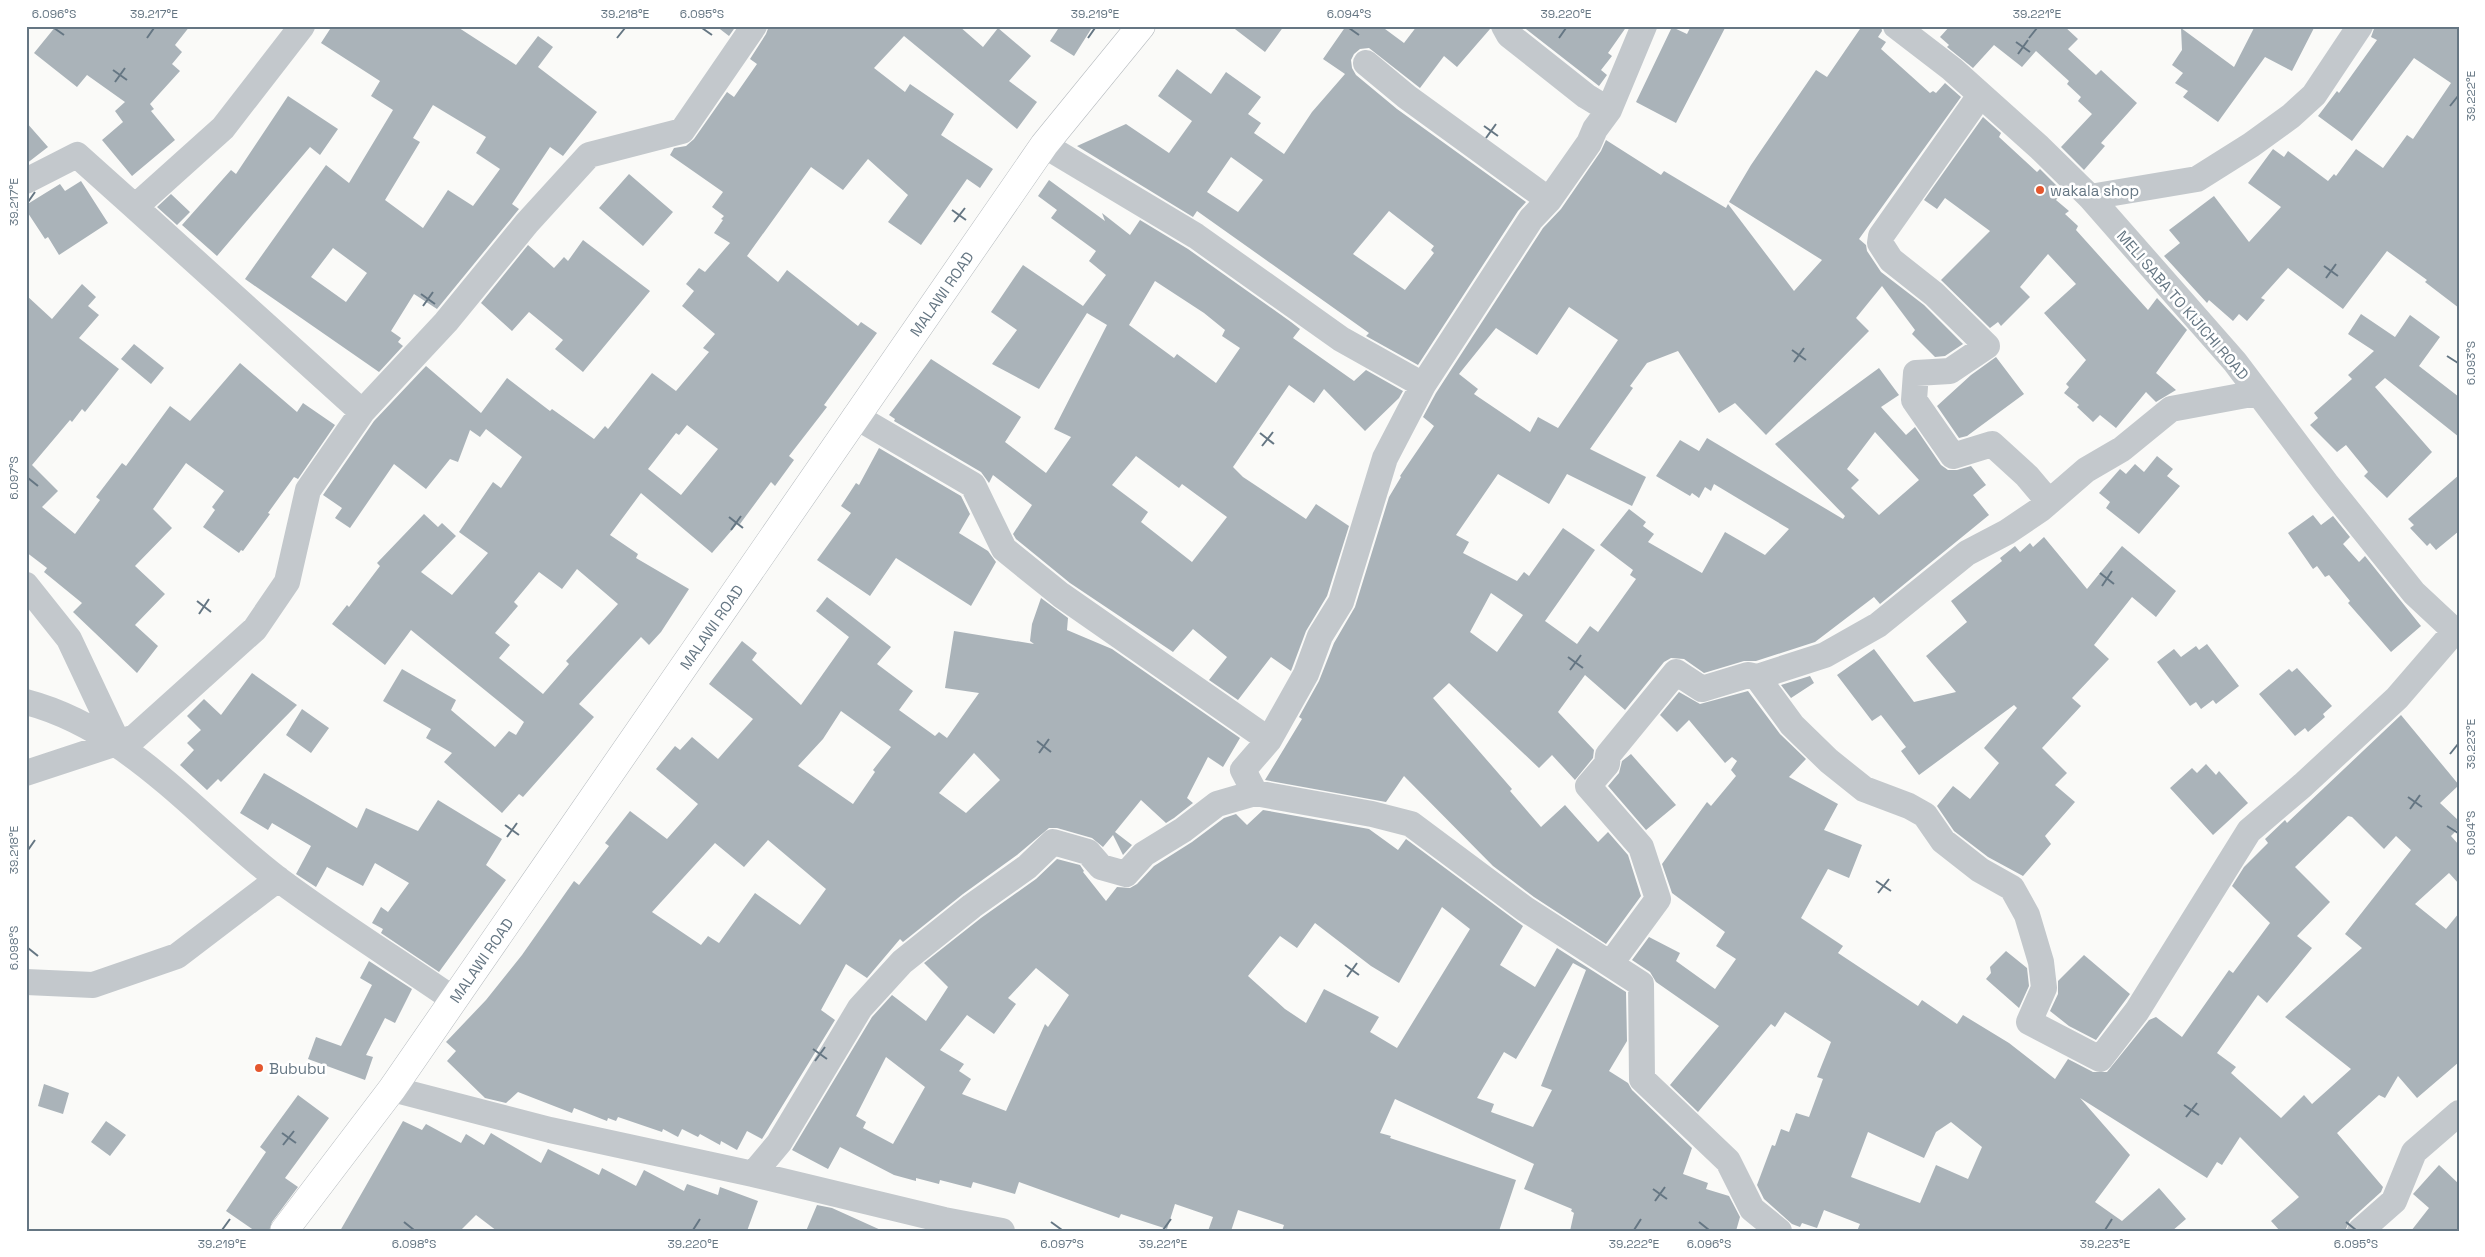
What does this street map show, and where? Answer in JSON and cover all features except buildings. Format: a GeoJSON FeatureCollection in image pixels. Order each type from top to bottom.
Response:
{"type":"FeatureCollection","features":[{"type":"Feature","properties":{"kind":"main road","name":"MALAWI ROAD"},"geometry":{"type":"LineString","coordinates":[[284,1231],[392,1089],[1044,144],[1141,26]]}},
{"type":"Feature","properties":{"kind":"street"},"geometry":{"type":"LineString","coordinates":[[135,207],[223,128],[302,26]]}},
{"type":"Feature","properties":{"kind":"street"},"geometry":{"type":"LineString","coordinates":[[26,773],[135,737],[255,629],[287,582],[308,490],[362,412],[446,322],[527,224],[588,155],[682,132],[754,26]]}},
{"type":"Feature","properties":{"kind":"street"},"geometry":{"type":"LineString","coordinates":[[1504,26],[1506,31],[1517,42],[1586,96],[1609,110]]}},
{"type":"Feature","properties":{"kind":"street"},"geometry":{"type":"LineString","coordinates":[[1255,793],[1243,770],[1269,740],[1306,674],[1320,636],[1341,602],[1385,458],[1423,385],[1531,219],[1549,200],[1589,143],[1595,129],[1609,110],[1644,26]]}},
{"type":"Feature","properties":{"kind":"street","name":"MELI SABA TO KIJICHI ROAD"},"geometry":{"type":"LineString","coordinates":[[1896,26],[1934,53],[2039,147],[2090,197],[2214,336],[2414,593],[2456,634]]}},
{"type":"Feature","properties":{"kind":"street"},"geometry":{"type":"LineString","coordinates":[[2090,197],[2197,179],[2244,150],[2291,116],[2314,95],[2360,26]]}},
{"type":"Feature","properties":{"kind":"street"},"geometry":{"type":"LineString","coordinates":[[1366,64],[1407,97],[1549,200]]}},
{"type":"Feature","properties":{"kind":"street"},"geometry":{"type":"LineString","coordinates":[[1983,97],[1974,104],[1925,172],[1881,236],[1880,242],[1891,260],[1934,294],[1987,346],[1950,371],[1916,373],[1914,400],[1953,456],[1992,444],[2027,476],[2049,502]]}},
{"type":"Feature","properties":{"kind":"street"},"geometry":{"type":"LineString","coordinates":[[1044,144],[1196,236],[1341,339],[1423,385]]}},
{"type":"Feature","properties":{"kind":"street"},"geometry":{"type":"LineString","coordinates":[[26,182],[77,156],[362,412]]}},
{"type":"Feature","properties":{"kind":"street"},"geometry":{"type":"LineString","coordinates":[[1757,678],[1826,655],[1878,624],[1967,553],[2007,532],[2049,502],[2086,470],[2122,449],[2171,408],[2257,393]]}},
{"type":"Feature","properties":{"kind":"street"},"geometry":{"type":"LineString","coordinates":[[855,416],[973,485],[1004,549],[1061,595],[1269,740]]}},
{"type":"Feature","properties":{"kind":"street"},"geometry":{"type":"LineString","coordinates":[[26,585],[69,639],[118,743]]}},
{"type":"Feature","properties":{"kind":"street"},"geometry":{"type":"LineString","coordinates":[[1611,963],[1658,899],[1641,847],[1588,786],[1607,764],[1608,755],[1676,672],[1702,689],[1748,675],[1757,678],[1792,725],[1829,761],[1864,789],[1909,806],[1924,815],[1943,841],[1980,870],[2012,888],[2027,915],[2041,962],[2044,988],[2029,1022],[2100,1059],[2137,1011],[2249,831],[2303,785],[2397,698],[2456,634]]}},
{"type":"Feature","properties":{"kind":"street"},"geometry":{"type":"LineString","coordinates":[[26,702],[47,708],[118,743],[278,878],[453,999]]}},
{"type":"Feature","properties":{"kind":"street"},"geometry":{"type":"LineString","coordinates":[[753,1174],[779,1143],[860,1008],[902,962],[972,906],[1027,867],[1053,842],[1088,852],[1101,867],[1126,874],[1144,854],[1183,830],[1217,804],[1255,793],[1372,814],[1411,824],[1525,909],[1642,984],[1642,1079],[1728,1161],[1752,1208],[1779,1231]]}},
{"type":"Feature","properties":{"kind":"street"},"geometry":{"type":"LineString","coordinates":[[26,982],[93,985],[177,956],[278,878]]}},
{"type":"Feature","properties":{"kind":"street"},"geometry":{"type":"LineString","coordinates":[[392,1089],[550,1130],[753,1174],[944,1220],[1002,1231]]}},
{"type":"Feature","properties":{"kind":"street"},"geometry":{"type":"LineString","coordinates":[[2360,1231],[2394,1201],[2414,1152],[2459,1112]]}},
{"type":"Feature","properties":{"kind":"place","name":"wakala shop"},"geometry":{"type":"Point","coordinates":[2040,190]}},
{"type":"Feature","properties":{"kind":"place","name":"Bububu"},"geometry":{"type":"Point","coordinates":[259,1068]}}]}
